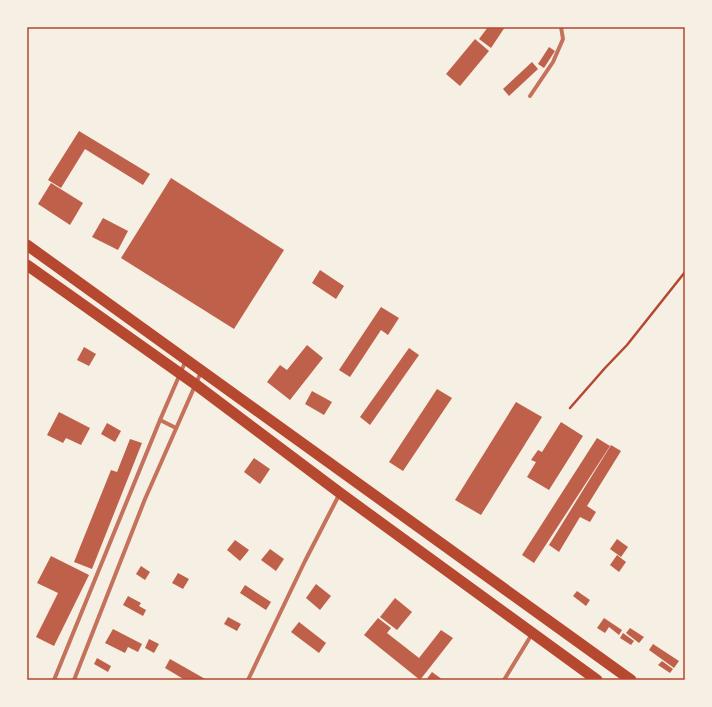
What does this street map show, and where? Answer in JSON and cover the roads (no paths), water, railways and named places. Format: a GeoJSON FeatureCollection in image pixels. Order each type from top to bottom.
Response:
{"type":"FeatureCollection","features":[{"type":"Feature","properties":{"kind":"highway"},"geometry":{"type":"LineString","coordinates":[[27,245],[631,680]]}},
{"type":"Feature","properties":{"kind":"highway"},"geometry":{"type":"LineString","coordinates":[[27,262],[43,276]]}},
{"type":"Feature","properties":{"kind":"highway"},"geometry":{"type":"LineString","coordinates":[[27,265],[180,373],[340,493],[597,680]]}},
{"type":"Feature","properties":{"kind":"street"},"geometry":{"type":"LineString","coordinates":[[530,96],[553,62],[563,39],[561,27]]}},
{"type":"Feature","properties":{"kind":"street"},"geometry":{"type":"LineString","coordinates":[[54,680],[186,360]]}},
{"type":"Feature","properties":{"kind":"street"},"geometry":{"type":"LineString","coordinates":[[74,680],[145,499],[202,371]]}},
{"type":"Feature","properties":{"kind":"street"},"geometry":{"type":"LineString","coordinates":[[160,420],[176,428]]}},
{"type":"Feature","properties":{"kind":"street"},"geometry":{"type":"LineString","coordinates":[[248,680],[305,561],[340,493]]}},
{"type":"Feature","properties":{"kind":"street"},"geometry":{"type":"LineString","coordinates":[[504,680],[532,633]]}}]}
